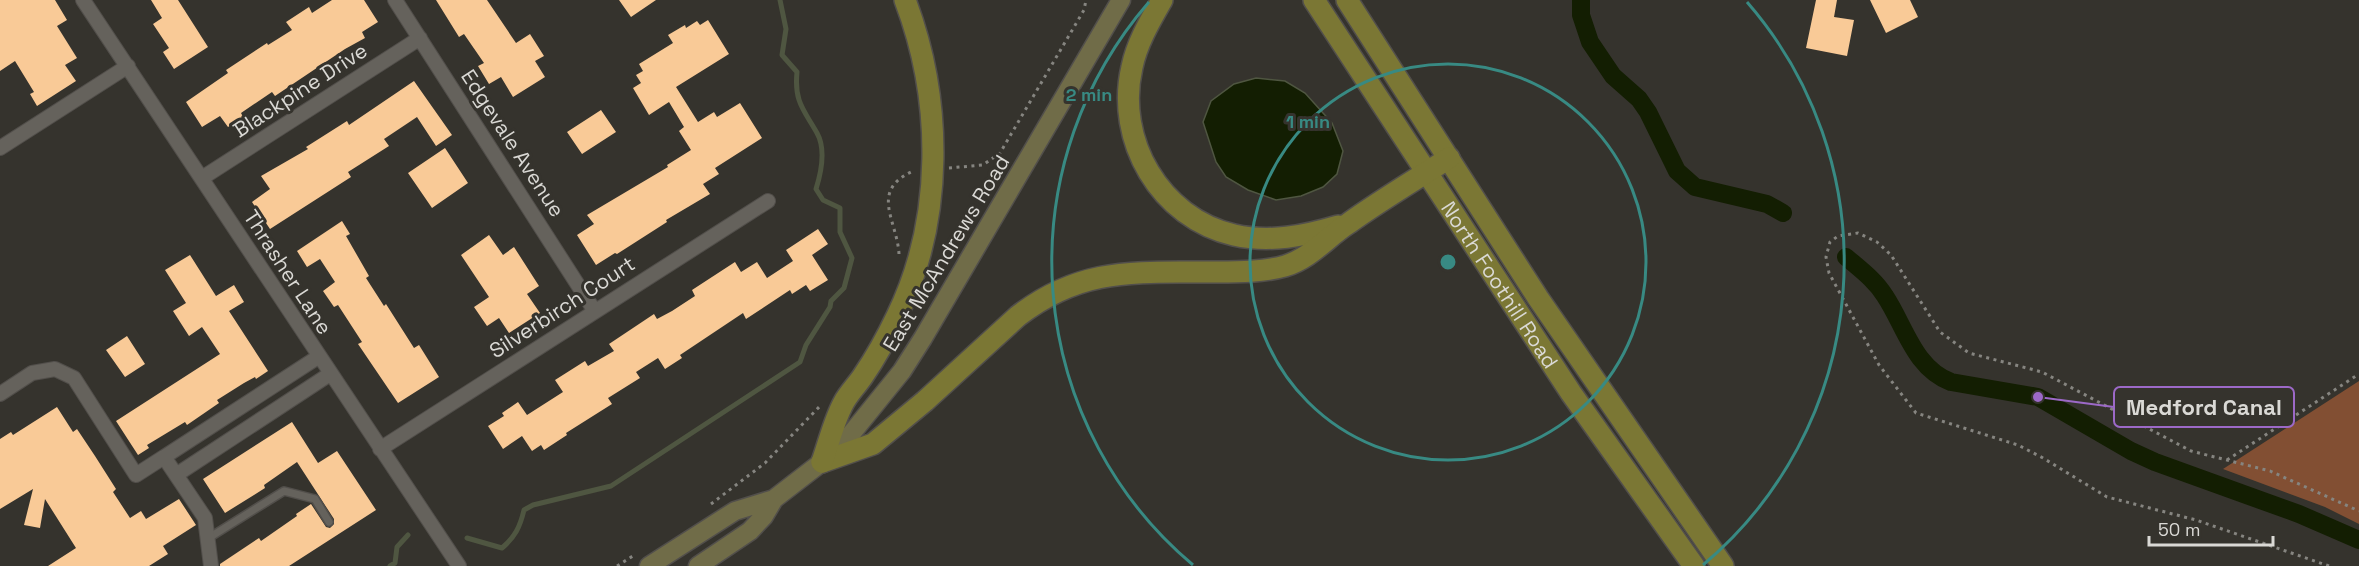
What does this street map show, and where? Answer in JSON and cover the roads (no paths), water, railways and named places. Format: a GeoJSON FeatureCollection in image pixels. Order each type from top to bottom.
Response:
{"type":"FeatureCollection","features":[{"type":"Feature","properties":{"kind":"main road"},"geometry":{"type":"LineString","coordinates":[[822,462],[844,402],[873,360],[898,314],[914,273],[925,229],[932,168],[931,110],[923,60],[905,0]]}},
{"type":"Feature","properties":{"kind":"main road","name":"East McAndrews Road"},"geometry":{"type":"LineString","coordinates":[[647,557],[735,511],[774,499],[822,462],[878,403],[923,338],[1121,0]]}},
{"type":"Feature","properties":{"kind":"main road"},"geometry":{"type":"LineString","coordinates":[[1161,0],[1136,53],[1128,93],[1129,121],[1135,145],[1144,166],[1157,186],[1173,203],[1194,219],[1216,230],[1236,236],[1261,239],[1287,238],[1347,224]]}},
{"type":"Feature","properties":{"kind":"main road","name":"North Foothill Road"},"geometry":{"type":"LineString","coordinates":[[1314,0],[1571,393],[1694,566]]}},
{"type":"Feature","properties":{"kind":"main road","name":"North Foothill Road"},"geometry":{"type":"LineString","coordinates":[[1347,0],[1593,380],[1723,566]]}},
{"type":"Feature","properties":{"kind":"main road"},"geometry":{"type":"LineString","coordinates":[[822,462],[873,444],[925,401],[1018,316],[1060,290],[1086,279],[1115,273],[1236,272],[1284,266],[1316,250],[1347,224],[1449,158]]}},
{"type":"Feature","properties":{"kind":"main road","name":"East McAndrews Road"},"geometry":{"type":"LineString","coordinates":[[698,566],[750,531],[764,516],[774,499]]}},
{"type":"Feature","properties":{"kind":"street","name":"Thrasher Lane"},"geometry":{"type":"LineString","coordinates":[[83,0],[459,566]]}},
{"type":"Feature","properties":{"kind":"street","name":"Edgevale Avenue"},"geometry":{"type":"LineString","coordinates":[[394,0],[594,310]]}},
{"type":"Feature","properties":{"kind":"street","name":"Blackpine Drive"},"geometry":{"type":"LineString","coordinates":[[202,178],[420,38]]}},
{"type":"Feature","properties":{"kind":"street"},"geometry":{"type":"LineString","coordinates":[[0,148],[128,66]]}},
{"type":"Feature","properties":{"kind":"street","name":"Silverbirch Court"},"geometry":{"type":"LineString","coordinates":[[380,449],[594,310],[768,201]]}},
{"type":"Feature","properties":{"kind":"street"},"geometry":{"type":"LineString","coordinates":[[0,394],[32,374],[54,369],[74,378],[136,475],[318,357]]}},
{"type":"Feature","properties":{"kind":"street"},"geometry":{"type":"LineString","coordinates":[[176,475],[330,374]]}},
{"type":"Feature","properties":{"kind":"street"},"geometry":{"type":"LineString","coordinates":[[164,457],[205,519],[211,566]]}},
{"type":"Feature","properties":{"kind":"lane"},"geometry":{"type":"LineString","coordinates":[[207,539],[284,491],[315,499],[329,522]]}},
{"type":"Feature","properties":{"kind":"waterway"},"geometry":{"type":"LineString","coordinates":[[467,538],[502,548],[516,531],[524,510],[533,505],[611,486],[800,362],[806,345],[830,307],[831,301],[844,288],[852,258],[840,232],[840,208],[823,200],[816,189],[821,168],[820,139],[804,112],[799,98],[797,72],[782,55],[786,29],[780,0]]}},
{"type":"Feature","properties":{"kind":"waterway"},"geometry":{"type":"LineString","coordinates":[[1581,0],[1581,15],[1590,42],[1613,76],[1639,99],[1648,112],[1677,171],[1695,187],[1767,204],[1783,213]]}},
{"type":"Feature","properties":{"kind":"waterway"},"geometry":{"type":"LineString","coordinates":[[1846,257],[1881,290],[1919,357],[1938,376],[1951,382],[2038,397],[2131,451],[2155,462],[2299,514],[2359,540]]}},
{"type":"Feature","properties":{"kind":"waterway"},"geometry":{"type":"LineString","coordinates":[[390,566],[395,563],[397,547],[408,535]]}},
{"type":"Feature","properties":{"kind":"place","name":"Medford Canal"},"geometry":{"type":"Point","coordinates":[2038,397]}}]}
